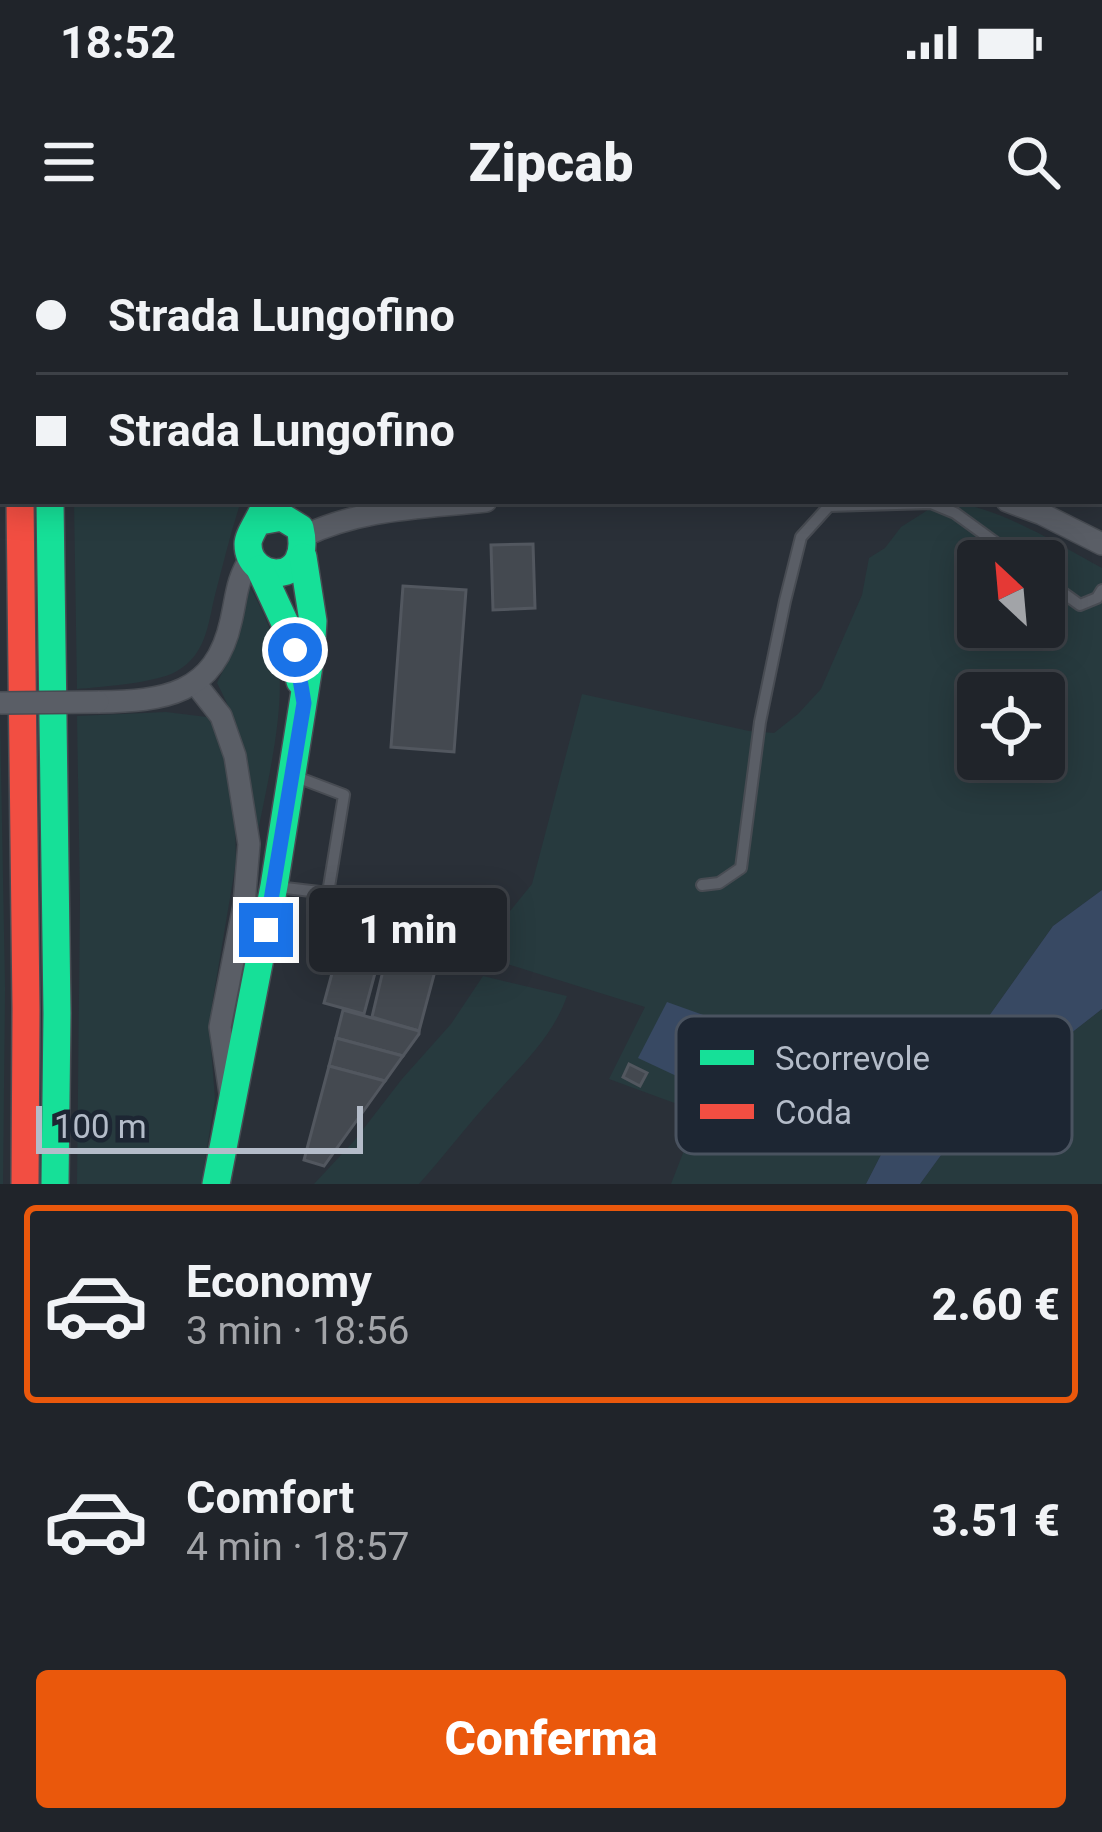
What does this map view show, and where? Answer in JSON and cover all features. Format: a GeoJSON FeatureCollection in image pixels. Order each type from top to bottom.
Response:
{"type":"FeatureCollection","features":[{"type":"Feature","properties":{"kind":"main road"},"geometry":{"type":"LineString","coordinates":[[20,504],[25,1184]]}},
{"type":"Feature","properties":{"kind":"main road"},"geometry":{"type":"LineString","coordinates":[[50,504],[55,1184]]}},
{"type":"Feature","properties":{"kind":"main road"},"geometry":{"type":"LineString","coordinates":[[216,1184],[274,886],[304,703],[313,621],[301,531],[286,518],[268,517],[264,511],[248,542],[280,604],[295,650],[304,703]]}},
{"type":"Feature","properties":{"kind":"main road"},"geometry":{"type":"LineString","coordinates":[[255,563],[276,574],[292,569],[301,531]]}},
{"type":"Feature","properties":{"kind":"street"},"geometry":{"type":"LineString","coordinates":[[301,531],[358,515],[459,504]]}},
{"type":"Feature","properties":{"kind":"street"},"geometry":{"type":"LineString","coordinates":[[1015,504],[1102,544]]}},
{"type":"Feature","properties":{"kind":"street"},"geometry":{"type":"LineString","coordinates":[[0,703],[135,702],[166,696],[195,683],[212,668],[225,645],[238,577],[255,563]]}},
{"type":"Feature","properties":{"kind":"street"},"geometry":{"type":"LineString","coordinates":[[195,683],[221,716],[235,756],[249,844],[244,905],[220,1027],[232,1104]]}},
{"type":"Feature","properties":{"kind":"lane"},"geometry":{"type":"LineString","coordinates":[[702,885],[719,883],[741,868],[760,722],[801,537],[830,506],[874,504]]}},
{"type":"Feature","properties":{"kind":"lane"},"geometry":{"type":"LineString","coordinates":[[933,504],[955,513],[992,540]]}},
{"type":"Feature","properties":{"kind":"lane"},"geometry":{"type":"LineString","coordinates":[[1065,594],[1080,605],[1102,590]]}},
{"type":"Feature","properties":{"kind":"lane"},"geometry":{"type":"LineString","coordinates":[[274,886],[328,892],[344,795],[293,775]]}},
{"type":"Feature","properties":{"kind":"green space"},"geometry":{"type":"Polygon","coordinates":[[[74,504],[240,504],[205,636],[195,655],[168,675],[77,689],[74,504]]]}},
{"type":"Feature","properties":{"kind":"green space"},"geometry":{"type":"Polygon","coordinates":[[[937,504],[983,509],[1051,540],[957,540],[957,648],[1065,648],[1065,548],[1102,568],[1102,890],[1053,926],[989,1016],[676,1016],[676,1104],[609,1079],[645,1007],[478,955],[532,884],[582,694],[774,733],[821,689],[862,595],[869,558],[885,548],[901,527],[937,504]]]}},
{"type":"Feature","properties":{"kind":"green space"},"geometry":{"type":"Polygon","coordinates":[[[247,582],[272,634],[280,675],[273,752],[254,852],[246,765],[217,683],[232,652],[247,582]]]}},
{"type":"Feature","properties":{"kind":"green space"},"geometry":{"type":"Polygon","coordinates":[[[166,712],[207,717],[213,725],[228,773],[235,819],[236,862],[212,1005],[215,1099],[201,1184],[77,1184],[77,716],[166,712]]]}},
{"type":"Feature","properties":{"kind":"green space"},"geometry":{"type":"Polygon","coordinates":[[[0,715],[5,988],[3,1184],[0,1184],[0,715]]]}},
{"type":"Feature","properties":{"kind":"green space"},"geometry":{"type":"Polygon","coordinates":[[[483,976],[567,996],[536,1049],[419,1184],[314,1184],[451,1024],[483,976]]]}},
{"type":"Feature","properties":{"kind":"green space"},"geometry":{"type":"Polygon","coordinates":[[[1102,1009],[1102,1184],[920,1184],[942,1154],[1072,1154],[1072,1032],[1102,1009]]]}},
{"type":"Feature","properties":{"kind":"green space"},"geometry":{"type":"Polygon","coordinates":[[[683,1154],[881,1154],[866,1184],[671,1184],[683,1154]]]}},
{"type":"Feature","properties":{"kind":"water"},"geometry":{"type":"Polygon","coordinates":[[[1102,890],[1102,1009],[1072,1032],[1072,1016],[989,1016],[1053,926],[1102,890]]]}},
{"type":"Feature","properties":{"kind":"water"},"geometry":{"type":"Polygon","coordinates":[[[667,1002],[706,1016],[676,1016],[676,1076],[638,1058],[667,1002]]]}},
{"type":"Feature","properties":{"kind":"water"},"geometry":{"type":"Polygon","coordinates":[[[881,1154],[942,1154],[920,1184],[866,1184],[881,1154]]]}},
{"type":"Feature","properties":{"kind":"building"},"geometry":{"type":"Polygon","coordinates":[[[533,544],[535,608],[493,610],[491,545],[533,544]]]}},
{"type":"Feature","properties":{"kind":"building"},"geometry":{"type":"Polygon","coordinates":[[[403,586],[466,590],[454,752],[391,747],[403,586]]]}},
{"type":"Feature","properties":{"kind":"building"},"geometry":{"type":"Polygon","coordinates":[[[338,951],[378,962],[364,1014],[324,1003],[338,951]]]}},
{"type":"Feature","properties":{"kind":"building"},"geometry":{"type":"Polygon","coordinates":[[[386,958],[435,971],[419,1031],[372,1017],[386,958]]]}},
{"type":"Feature","properties":{"kind":"building"},"geometry":{"type":"Polygon","coordinates":[[[343,1010],[419,1034],[403,1056],[336,1038],[343,1010]]]}},
{"type":"Feature","properties":{"kind":"building"},"geometry":{"type":"Polygon","coordinates":[[[336,1038],[403,1056],[385,1081],[329,1066],[336,1038]]]}},
{"type":"Feature","properties":{"kind":"building"},"geometry":{"type":"Polygon","coordinates":[[[629,1064],[647,1073],[640,1086],[623,1077],[629,1064]]]}},
{"type":"Feature","properties":{"kind":"building"},"geometry":{"type":"Polygon","coordinates":[[[329,1066],[385,1081],[324,1166],[304,1160],[329,1066]]]}},
{"type":"Feature","properties":{"kind":"traffic: fast"},"geometry":{"type":"LineString","coordinates":[[50,504],[55,1184]]}},
{"type":"Feature","properties":{"kind":"traffic: fast"},"geometry":{"type":"LineString","coordinates":[[260,521],[282,517],[300,528],[302,547],[290,569],[268,572],[251,557],[249,540],[266,504]]}},
{"type":"Feature","properties":{"kind":"traffic: fast"},"geometry":{"type":"LineString","coordinates":[[216,1184],[274,886],[311,653],[313,621],[303,557]]}},
{"type":"Feature","properties":{"kind":"traffic: fast"},"geometry":{"type":"LineString","coordinates":[[260,569],[285,623],[300,681]]}},
{"type":"Feature","properties":{"kind":"traffic: jam"},"geometry":{"type":"LineString","coordinates":[[20,504],[25,1184]]}},
{"type":"Feature","properties":{"kind":"route"},"geometry":{"type":"LineString","coordinates":[[266,930],[304,703],[295,650]]}}]}
